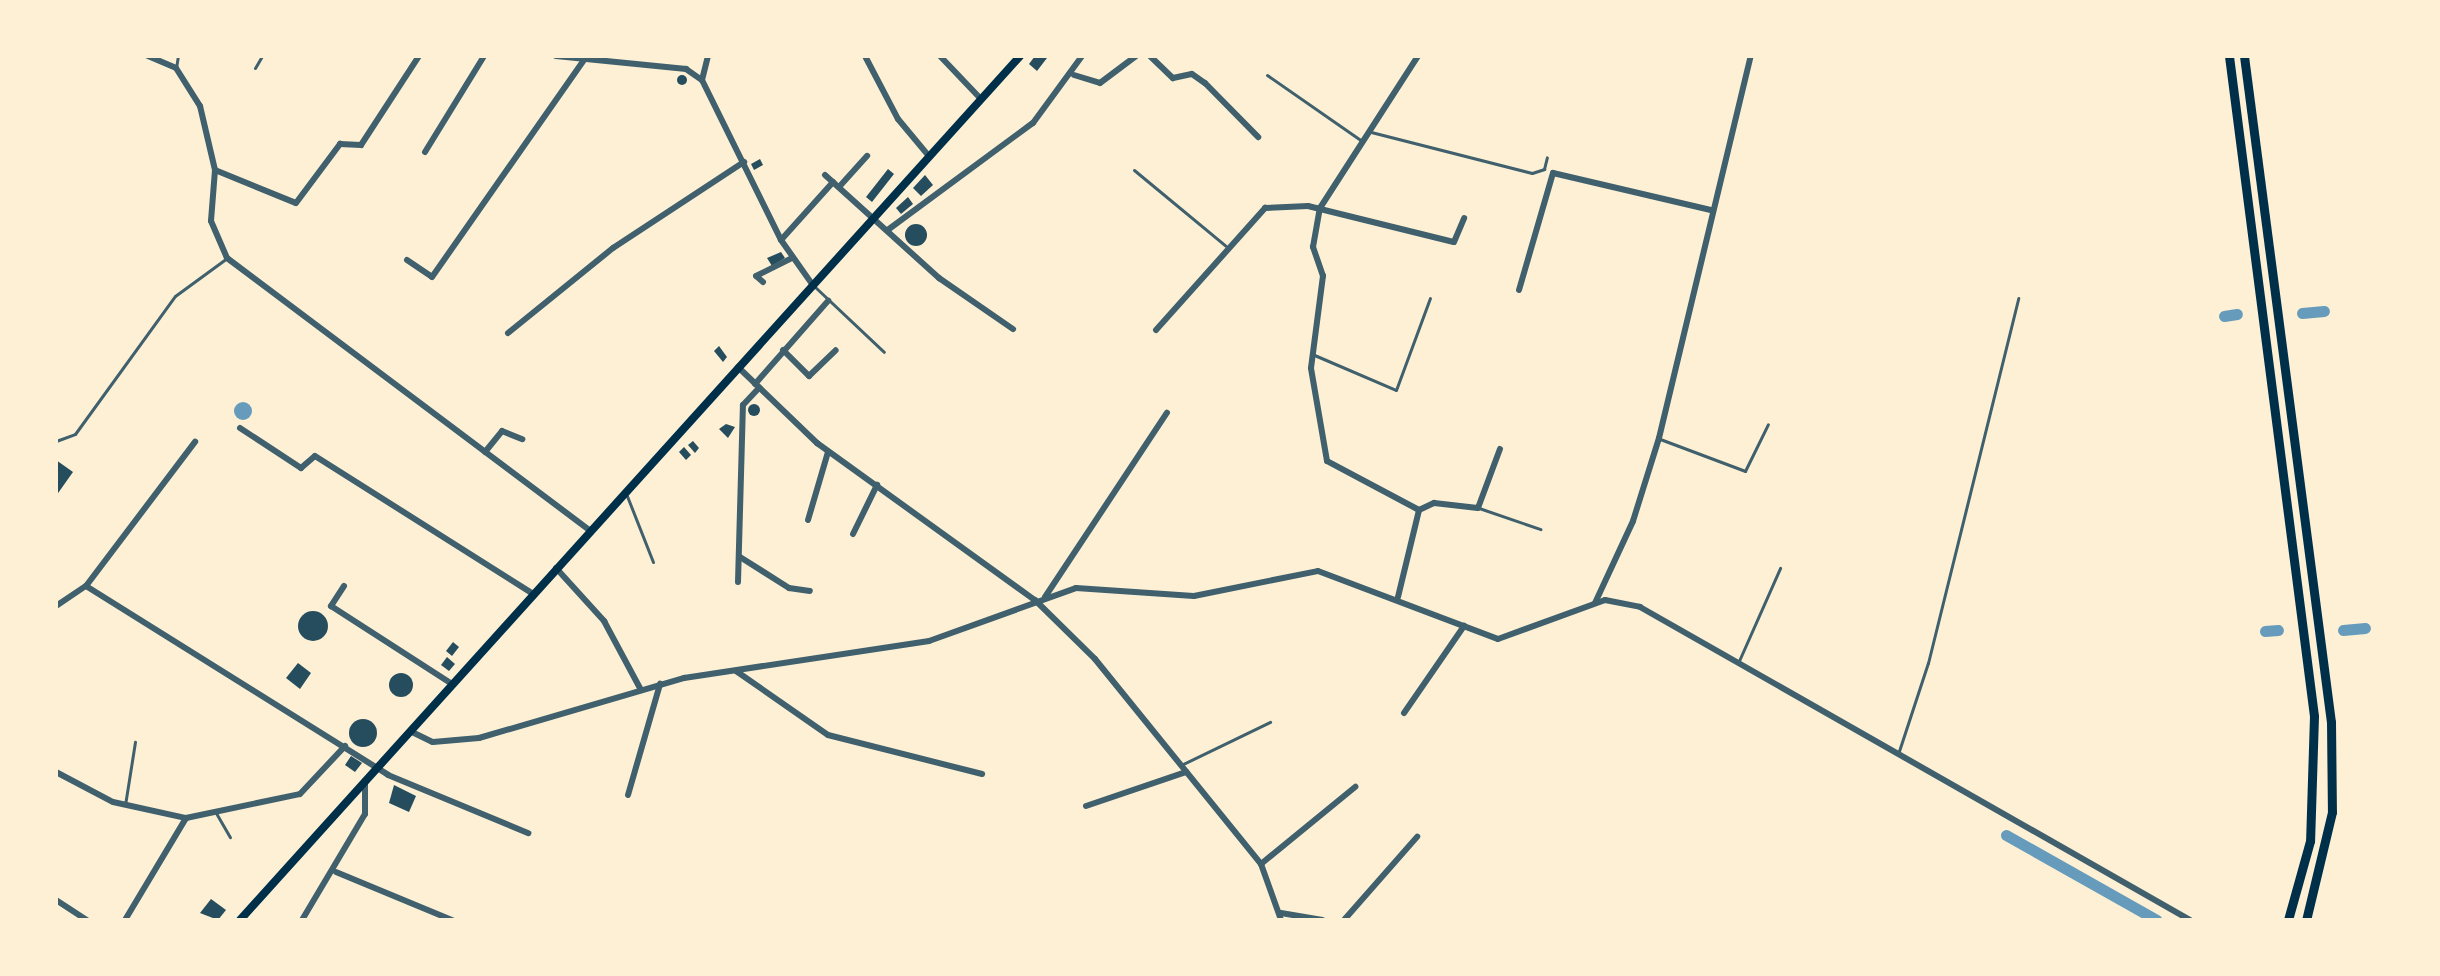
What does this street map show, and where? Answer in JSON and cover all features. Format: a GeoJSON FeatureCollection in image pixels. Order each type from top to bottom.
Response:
{"type":"FeatureCollection","features":[{"type":"Feature","properties":{"kind":"highway"},"geometry":{"type":"LineString","coordinates":[[2229,56],[2314,716],[2310,841],[2288,920]]}},
{"type":"Feature","properties":{"kind":"highway"},"geometry":{"type":"LineString","coordinates":[[2244,56],[2331,722],[2332,812],[2306,920]]}},
{"type":"Feature","properties":{"kind":"main road"},"geometry":{"type":"LineString","coordinates":[[240,920],[1020,56]]}},
{"type":"Feature","properties":{"kind":"street"},"geometry":{"type":"LineString","coordinates":[[148,56],[176,68],[200,106],[215,170],[215,240],[227,258],[590,531]]}},
{"type":"Feature","properties":{"kind":"street"},"geometry":{"type":"LineString","coordinates":[[215,170],[296,203],[340,144],[361,145],[419,56]]}},
{"type":"Feature","properties":{"kind":"street"},"geometry":{"type":"LineString","coordinates":[[425,152],[484,56]]}},
{"type":"Feature","properties":{"kind":"street"},"geometry":{"type":"LineString","coordinates":[[556,56],[686,69],[702,80],[781,240],[812,284]]}},
{"type":"Feature","properties":{"kind":"street"},"geometry":{"type":"LineString","coordinates":[[702,80],[708,56]]}},
{"type":"Feature","properties":{"kind":"street"},"geometry":{"type":"LineString","coordinates":[[865,56],[898,119],[928,155]]}},
{"type":"Feature","properties":{"kind":"street"},"geometry":{"type":"LineString","coordinates":[[940,56],[981,99]]}},
{"type":"Feature","properties":{"kind":"street"},"geometry":{"type":"LineString","coordinates":[[889,229],[1033,123],[1074,75],[1082,56]]}},
{"type":"Feature","properties":{"kind":"street"},"geometry":{"type":"LineString","coordinates":[[1074,75],[1100,83],[1136,56]]}},
{"type":"Feature","properties":{"kind":"street"},"geometry":{"type":"LineString","coordinates":[[1150,56],[1179,82],[1192,74],[1205,83],[1258,137]]}},
{"type":"Feature","properties":{"kind":"street"},"geometry":{"type":"LineString","coordinates":[[1418,56],[1320,208],[1313,247],[1323,276],[1310,354],[1331,468],[1419,510]]}},
{"type":"Feature","properties":{"kind":"street"},"geometry":{"type":"LineString","coordinates":[[1595,603],[1633,521],[1659,438],[1711,210],[1751,56]]}},
{"type":"Feature","properties":{"kind":"street"},"geometry":{"type":"LineString","coordinates":[[407,260],[432,277],[583,61]]}},
{"type":"Feature","properties":{"kind":"street"},"geometry":{"type":"LineString","coordinates":[[781,240],[867,156]]}},
{"type":"Feature","properties":{"kind":"street"},"geometry":{"type":"LineString","coordinates":[[508,333],[613,248],[744,162]]}},
{"type":"Feature","properties":{"kind":"street"},"geometry":{"type":"LineString","coordinates":[[1519,290],[1553,173],[1711,210]]}},
{"type":"Feature","properties":{"kind":"street"},"geometry":{"type":"LineString","coordinates":[[825,175],[889,229],[939,278],[1013,329]]}},
{"type":"Feature","properties":{"kind":"street"},"geometry":{"type":"LineString","coordinates":[[1156,330],[1226,246],[1265,208],[1320,208],[1454,242],[1464,218]]}},
{"type":"Feature","properties":{"kind":"street"},"geometry":{"type":"LineString","coordinates":[[763,282],[756,276],[792,258]]}},
{"type":"Feature","properties":{"kind":"street"},"geometry":{"type":"LineString","coordinates":[[738,582],[743,405],[783,350],[828,301]]}},
{"type":"Feature","properties":{"kind":"street"},"geometry":{"type":"LineString","coordinates":[[783,350],[809,376],[836,350]]}},
{"type":"Feature","properties":{"kind":"street"},"geometry":{"type":"LineString","coordinates":[[738,367],[828,452],[1035,600],[1095,659],[1261,864],[1281,916],[1322,920]]}},
{"type":"Feature","properties":{"kind":"street"},"geometry":{"type":"LineString","coordinates":[[1045,597],[1167,413]]}},
{"type":"Feature","properties":{"kind":"street"},"geometry":{"type":"LineString","coordinates":[[240,428],[301,468],[315,456],[533,594]]}},
{"type":"Feature","properties":{"kind":"street"},"geometry":{"type":"LineString","coordinates":[[485,452],[502,431],[522,439]]}},
{"type":"Feature","properties":{"kind":"street"},"geometry":{"type":"LineString","coordinates":[[56,606],[86,586],[195,442]]}},
{"type":"Feature","properties":{"kind":"street"},"geometry":{"type":"LineString","coordinates":[[1419,510],[1434,503],[1478,508],[1500,449]]}},
{"type":"Feature","properties":{"kind":"street"},"geometry":{"type":"LineString","coordinates":[[808,520],[828,452]]}},
{"type":"Feature","properties":{"kind":"street"},"geometry":{"type":"LineString","coordinates":[[853,534],[877,485]]}},
{"type":"Feature","properties":{"kind":"street"},"geometry":{"type":"LineString","coordinates":[[1398,597],[1419,510]]}},
{"type":"Feature","properties":{"kind":"street"},"geometry":{"type":"LineString","coordinates":[[740,557],[789,588],[810,591]]}},
{"type":"Feature","properties":{"kind":"street"},"geometry":{"type":"LineString","coordinates":[[556,568],[604,621],[641,690]]}},
{"type":"Feature","properties":{"kind":"street"},"geometry":{"type":"LineString","coordinates":[[410,731],[433,742],[479,738],[660,684],[929,641],[1035,600],[1096,586],[1194,596],[1318,571],[1398,597],[1464,626],[1510,639],[1595,603],[1640,607],[2190,920]]}},
{"type":"Feature","properties":{"kind":"street"},"geometry":{"type":"LineString","coordinates":[[86,586],[421,793],[528,833]]}},
{"type":"Feature","properties":{"kind":"street"},"geometry":{"type":"LineString","coordinates":[[344,586],[331,606],[452,684]]}},
{"type":"Feature","properties":{"kind":"street"},"geometry":{"type":"LineString","coordinates":[[1404,713],[1464,626]]}},
{"type":"Feature","properties":{"kind":"street"},"geometry":{"type":"LineString","coordinates":[[736,671],[828,735],[982,774]]}},
{"type":"Feature","properties":{"kind":"street"},"geometry":{"type":"LineString","coordinates":[[628,795],[660,684]]}},
{"type":"Feature","properties":{"kind":"street"},"geometry":{"type":"LineString","coordinates":[[56,772],[125,805],[186,818],[310,790],[345,746]]}},
{"type":"Feature","properties":{"kind":"street"},"geometry":{"type":"LineString","coordinates":[[1086,806],[1186,772]]}},
{"type":"Feature","properties":{"kind":"street"},"geometry":{"type":"LineString","coordinates":[[302,920],[336,872],[369,803],[365,781]]}},
{"type":"Feature","properties":{"kind":"street"},"geometry":{"type":"LineString","coordinates":[[1261,864],[1355,787]]}},
{"type":"Feature","properties":{"kind":"street"},"geometry":{"type":"LineString","coordinates":[[125,920],[186,818]]}},
{"type":"Feature","properties":{"kind":"street"},"geometry":{"type":"LineString","coordinates":[[1344,920],[1417,837]]}},
{"type":"Feature","properties":{"kind":"street"},"geometry":{"type":"LineString","coordinates":[[336,872],[452,920]]}},
{"type":"Feature","properties":{"kind":"street"},"geometry":{"type":"LineString","coordinates":[[56,900],[87,920]]}},
{"type":"Feature","properties":{"kind":"lane"},"geometry":{"type":"LineString","coordinates":[[176,68],[178,56]]}},
{"type":"Feature","properties":{"kind":"lane"},"geometry":{"type":"LineString","coordinates":[[255,68],[262,56]]}},
{"type":"Feature","properties":{"kind":"lane"},"geometry":{"type":"LineString","coordinates":[[1267,75],[1362,141]]}},
{"type":"Feature","properties":{"kind":"lane"},"geometry":{"type":"LineString","coordinates":[[1369,131],[1532,173],[1544,169],[1547,157]]}},
{"type":"Feature","properties":{"kind":"lane"},"geometry":{"type":"LineString","coordinates":[[1134,170],[1226,246]]}},
{"type":"Feature","properties":{"kind":"lane"},"geometry":{"type":"LineString","coordinates":[[56,441],[75,434],[175,296],[227,258]]}},
{"type":"Feature","properties":{"kind":"lane"},"geometry":{"type":"LineString","coordinates":[[812,284],[884,352]]}},
{"type":"Feature","properties":{"kind":"lane"},"geometry":{"type":"LineString","coordinates":[[1310,354],[1334,358],[1396,390],[1430,298]]}},
{"type":"Feature","properties":{"kind":"lane"},"geometry":{"type":"LineString","coordinates":[[1898,755],[1917,704],[2018,298]]}},
{"type":"Feature","properties":{"kind":"lane"},"geometry":{"type":"LineString","coordinates":[[1659,438],[1745,471],[1768,424]]}},
{"type":"Feature","properties":{"kind":"lane"},"geometry":{"type":"LineString","coordinates":[[625,493],[653,562]]}},
{"type":"Feature","properties":{"kind":"lane"},"geometry":{"type":"LineString","coordinates":[[1478,508],[1540,529]]}},
{"type":"Feature","properties":{"kind":"lane"},"geometry":{"type":"LineString","coordinates":[[1738,664],[1780,568]]}},
{"type":"Feature","properties":{"kind":"lane"},"geometry":{"type":"LineString","coordinates":[[1181,765],[1270,722]]}},
{"type":"Feature","properties":{"kind":"lane"},"geometry":{"type":"LineString","coordinates":[[125,805],[135,742]]}},
{"type":"Feature","properties":{"kind":"lane"},"geometry":{"type":"LineString","coordinates":[[216,812],[230,837]]}},
{"type":"Feature","properties":{"kind":"water"},"geometry":{"type":"Polygon","coordinates":[[[243,402],[252,411],[243,420],[234,411],[243,402]]]}},
{"type":"Feature","properties":{"kind":"building"},"geometry":{"type":"Polygon","coordinates":[[[1035,56],[1047,58],[1037,71],[1029,64],[1035,56]]]}},
{"type":"Feature","properties":{"kind":"building"},"geometry":{"type":"Polygon","coordinates":[[[682,75],[687,80],[682,85],[677,80],[682,75]]]}},
{"type":"Feature","properties":{"kind":"building"},"geometry":{"type":"Polygon","coordinates":[[[760,159],[763,165],[754,170],[751,164],[760,159]]]}},
{"type":"Feature","properties":{"kind":"building"},"geometry":{"type":"Polygon","coordinates":[[[888,169],[894,174],[872,202],[866,197],[888,169]]]}},
{"type":"Feature","properties":{"kind":"building"},"geometry":{"type":"Polygon","coordinates":[[[925,175],[933,185],[921,196],[913,188],[925,175]]]}},
{"type":"Feature","properties":{"kind":"building"},"geometry":{"type":"Polygon","coordinates":[[[908,197],[913,204],[901,214],[896,208],[908,197]]]}},
{"type":"Feature","properties":{"kind":"building"},"geometry":{"type":"Polygon","coordinates":[[[912,224],[920,224],[927,235],[920,246],[912,246],[905,239],[905,231],[912,224]]]}},
{"type":"Feature","properties":{"kind":"building"},"geometry":{"type":"Polygon","coordinates":[[[781,252],[785,258],[772,266],[767,258],[781,252]]]}},
{"type":"Feature","properties":{"kind":"building"},"geometry":{"type":"Polygon","coordinates":[[[719,346],[727,357],[723,362],[714,351],[719,346]]]}},
{"type":"Feature","properties":{"kind":"building"},"geometry":{"type":"Polygon","coordinates":[[[754,404],[760,410],[754,416],[748,410],[754,404]]]}},
{"type":"Feature","properties":{"kind":"building"},"geometry":{"type":"Polygon","coordinates":[[[726,424],[735,427],[728,438],[719,429],[726,424]]]}},
{"type":"Feature","properties":{"kind":"building"},"geometry":{"type":"Polygon","coordinates":[[[693,441],[699,448],[695,453],[688,445],[693,441]]]}},
{"type":"Feature","properties":{"kind":"building"},"geometry":{"type":"Polygon","coordinates":[[[684,447],[691,455],[686,460],[679,452],[684,447]]]}},
{"type":"Feature","properties":{"kind":"building"},"geometry":{"type":"Polygon","coordinates":[[[56,460],[73,472],[56,496],[56,460]]]}},
{"type":"Feature","properties":{"kind":"building"},"geometry":{"type":"Polygon","coordinates":[[[313,611],[324,615],[328,626],[324,637],[313,641],[302,637],[298,626],[302,615],[313,611]]]}},
{"type":"Feature","properties":{"kind":"building"},"geometry":{"type":"Polygon","coordinates":[[[453,642],[459,647],[452,656],[446,651],[453,642]]]}},
{"type":"Feature","properties":{"kind":"building"},"geometry":{"type":"Polygon","coordinates":[[[447,657],[455,664],[449,671],[441,665],[447,657]]]}},
{"type":"Feature","properties":{"kind":"building"},"geometry":{"type":"Polygon","coordinates":[[[298,663],[311,673],[300,689],[286,678],[298,663]]]}},
{"type":"Feature","properties":{"kind":"building"},"geometry":{"type":"Polygon","coordinates":[[[401,673],[409,677],[413,685],[409,693],[401,697],[393,693],[389,685],[393,677],[401,673]]]}},
{"type":"Feature","properties":{"kind":"building"},"geometry":{"type":"Polygon","coordinates":[[[363,719],[373,723],[377,733],[373,743],[363,747],[353,743],[349,733],[353,723],[363,719]]]}},
{"type":"Feature","properties":{"kind":"building"},"geometry":{"type":"Polygon","coordinates":[[[351,756],[362,763],[355,772],[345,765],[351,756]]]}},
{"type":"Feature","properties":{"kind":"building"},"geometry":{"type":"Polygon","coordinates":[[[394,785],[416,796],[409,812],[389,803],[394,785]]]}},
{"type":"Feature","properties":{"kind":"building"},"geometry":{"type":"Polygon","coordinates":[[[211,899],[226,910],[218,920],[200,913],[211,899]]]}},
{"type":"Feature","properties":{"kind":"waterway"},"geometry":{"type":"LineString","coordinates":[[2302,313],[2324,311]]}},
{"type":"Feature","properties":{"kind":"waterway"},"geometry":{"type":"LineString","coordinates":[[2224,316],[2237,314]]}},
{"type":"Feature","properties":{"kind":"waterway"},"geometry":{"type":"LineString","coordinates":[[2343,630],[2365,628]]}},
{"type":"Feature","properties":{"kind":"waterway"},"geometry":{"type":"LineString","coordinates":[[2265,631],[2278,630]]}},
{"type":"Feature","properties":{"kind":"waterway"},"geometry":{"type":"LineString","coordinates":[[2006,835],[2157,920]]}}]}
